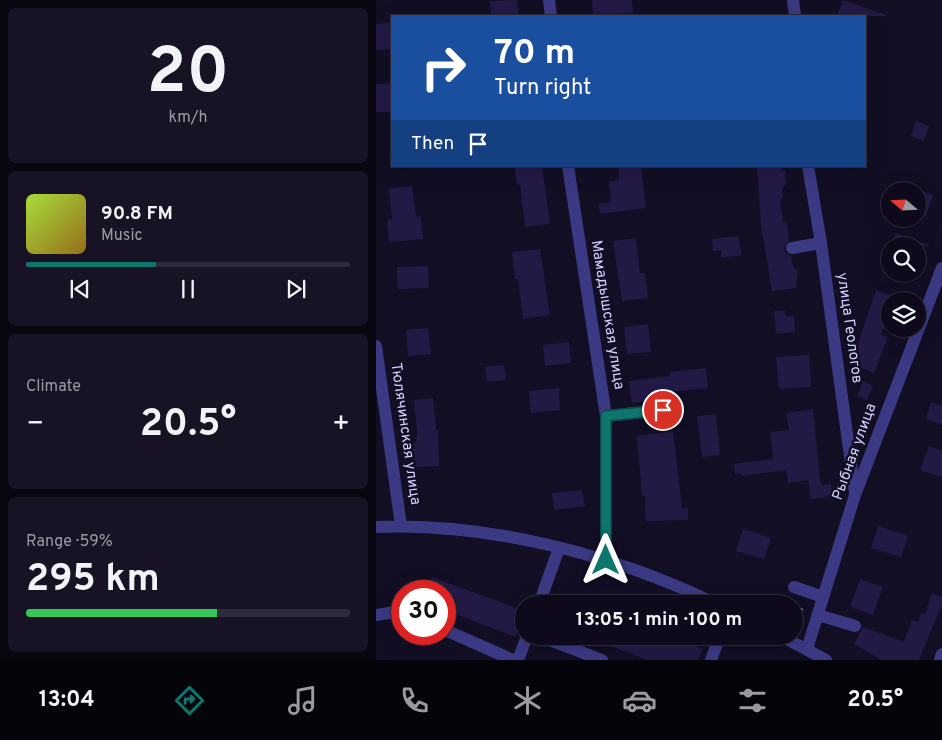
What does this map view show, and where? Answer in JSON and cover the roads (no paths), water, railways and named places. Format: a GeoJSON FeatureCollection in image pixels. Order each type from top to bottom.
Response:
{"type":"FeatureCollection","features":[{"type":"Feature","properties":{"kind":"street"},"geometry":{"type":"LineString","coordinates":[[549,0],[551,15]]}},
{"type":"Feature","properties":{"kind":"street"},"geometry":{"type":"LineString","coordinates":[[794,0],[795,15]]}},
{"type":"Feature","properties":{"kind":"street","name":"Мамадышская улица"},"geometry":{"type":"LineString","coordinates":[[568,167],[606,416],[606,560]]}},
{"type":"Feature","properties":{"kind":"street","name":"улица Геологов"},"geometry":{"type":"LineString","coordinates":[[808,167],[822,243],[855,495]]}},
{"type":"Feature","properties":{"kind":"street"},"geometry":{"type":"LineString","coordinates":[[792,248],[822,243]]}},
{"type":"Feature","properties":{"kind":"street","name":"Рыбная улица"},"geometry":{"type":"LineString","coordinates":[[807,650],[855,495],[942,268]]}},
{"type":"Feature","properties":{"kind":"street","name":"Тюлячинская улица"},"geometry":{"type":"LineString","coordinates":[[376,346],[401,526]]}},
{"type":"Feature","properties":{"kind":"street"},"geometry":{"type":"LineString","coordinates":[[606,416],[663,410]]}},
{"type":"Feature","properties":{"kind":"street"},"geometry":{"type":"LineString","coordinates":[[376,527],[401,526],[514,538],[606,560],[680,586],[698,595]]}},
{"type":"Feature","properties":{"kind":"street"},"geometry":{"type":"LineString","coordinates":[[542,595],[559,548]]}},
{"type":"Feature","properties":{"kind":"street"},"geometry":{"type":"LineString","coordinates":[[794,587],[823,597]]}},
{"type":"Feature","properties":{"kind":"street"},"geometry":{"type":"LineString","coordinates":[[376,615],[391,613]]}},
{"type":"Feature","properties":{"kind":"street"},"geometry":{"type":"LineString","coordinates":[[818,615],[855,626]]}},
{"type":"Feature","properties":{"kind":"street"},"geometry":{"type":"LineString","coordinates":[[456,635],[513,660]]}},
{"type":"Feature","properties":{"kind":"street"},"geometry":{"type":"LineString","coordinates":[[518,660],[524,645]]}},
{"type":"Feature","properties":{"kind":"street"},"geometry":{"type":"LineString","coordinates":[[563,645],[602,660]]}},
{"type":"Feature","properties":{"kind":"street"},"geometry":{"type":"LineString","coordinates":[[711,660],[717,645]]}},
{"type":"Feature","properties":{"kind":"street"},"geometry":{"type":"LineString","coordinates":[[798,645],[826,660]]}},
{"type":"Feature","properties":{"kind":"street"},"geometry":{"type":"LineString","coordinates":[[940,660],[942,654]]}}]}
